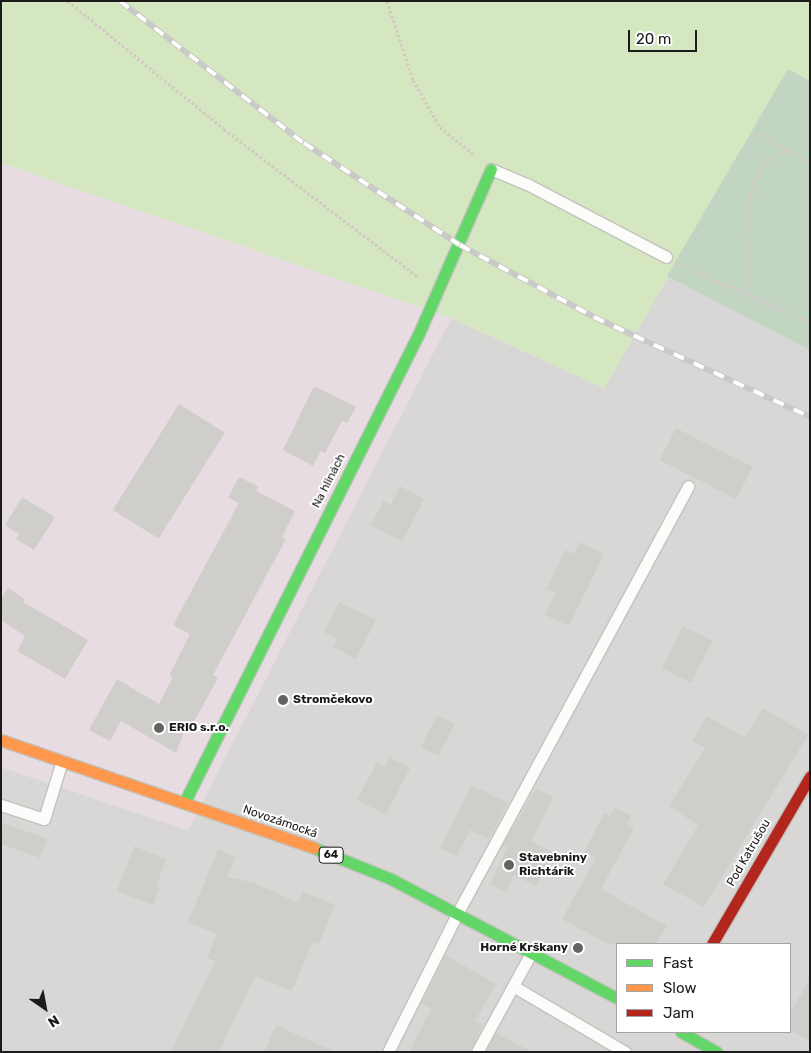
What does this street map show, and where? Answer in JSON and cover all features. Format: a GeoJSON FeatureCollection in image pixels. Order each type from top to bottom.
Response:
{"type":"FeatureCollection","features":[{"type":"Feature","properties":{"kind":"street","name":"Na hlinách"},"geometry":{"type":"LineString","coordinates":[[184,803],[438,293],[491,169]]}},
{"type":"Feature","properties":{"kind":"street","name":"Novozámocká"},"geometry":{"type":"LineString","coordinates":[[1,740],[322,851],[391,879],[458,912],[616,997]]}},
{"type":"Feature","properties":{"kind":"street","name":"Pod Katrušou"},"geometry":{"type":"LineString","coordinates":[[713,943],[810,776]]}},
{"type":"Feature","properties":{"kind":"street"},"geometry":{"type":"LineString","coordinates":[[683,1033],[717,1052]]}},
{"type":"Feature","properties":{"kind":"lane"},"geometry":{"type":"LineString","coordinates":[[491,169],[527,184],[666,257]]}},
{"type":"Feature","properties":{"kind":"lane"},"geometry":{"type":"LineString","coordinates":[[388,1052],[458,912],[688,486]]}},
{"type":"Feature","properties":{"kind":"lane"},"geometry":{"type":"LineString","coordinates":[[1,805],[44,818],[62,761]]}},
{"type":"Feature","properties":{"kind":"lane"},"geometry":{"type":"LineString","coordinates":[[477,1052],[531,953]]}},
{"type":"Feature","properties":{"kind":"lane"},"geometry":{"type":"LineString","coordinates":[[513,986],[625,1052]]}},
{"type":"Feature","properties":{"kind":"path"},"geometry":{"type":"LineString","coordinates":[[68,1],[224,129],[438,293]]}},
{"type":"Feature","properties":{"kind":"path"},"geometry":{"type":"LineString","coordinates":[[387,1],[412,80],[440,127],[491,169]]}},
{"type":"Feature","properties":{"kind":"path"},"geometry":{"type":"LineString","coordinates":[[755,131],[810,162]]}},
{"type":"Feature","properties":{"kind":"path"},"geometry":{"type":"LineString","coordinates":[[743,292],[749,277],[749,204],[754,182],[766,160],[788,150]]}},
{"type":"Feature","properties":{"kind":"path"},"geometry":{"type":"LineString","coordinates":[[666,257],[810,322]]}},
{"type":"Feature","properties":{"kind":"shaded area"},"geometry":{"type":"Polygon","coordinates":[[[788,69],[810,81],[810,1052],[1,1052],[1,767],[188,830],[451,318],[604,388],[788,69]]]}},
{"type":"Feature","properties":{"kind":"shaded area"},"geometry":{"type":"Polygon","coordinates":[[[1,163],[451,318],[188,830],[1,767],[1,163]]]}},
{"type":"Feature","properties":{"kind":"green space"},"geometry":{"type":"Polygon","coordinates":[[[1,1],[810,1],[810,81],[788,69],[604,388],[451,318],[1,163],[1,1]]]}},
{"type":"Feature","properties":{"kind":"green space"},"geometry":{"type":"Polygon","coordinates":[[[788,69],[810,81],[810,350],[667,276],[788,69]]]}},
{"type":"Feature","properties":{"kind":"building"},"geometry":{"type":"Polygon","coordinates":[[[314,386],[356,407],[347,423],[342,421],[325,453],[321,451],[313,466],[283,450],[314,386]]]}},
{"type":"Feature","properties":{"kind":"building"},"geometry":{"type":"Polygon","coordinates":[[[179,404],[225,433],[159,539],[113,510],[179,404]]]}},
{"type":"Feature","properties":{"kind":"building"},"geometry":{"type":"Polygon","coordinates":[[[676,428],[753,467],[736,499],[660,460],[676,428]]]}},
{"type":"Feature","properties":{"kind":"building"},"geometry":{"type":"Polygon","coordinates":[[[239,477],[259,487],[256,491],[295,511],[282,537],[286,539],[213,675],[218,678],[189,731],[184,732],[176,753],[121,721],[110,741],[89,730],[117,679],[159,704],[172,679],[170,674],[190,634],[173,625],[239,503],[228,498],[239,477]]]}},
{"type":"Feature","properties":{"kind":"building"},"geometry":{"type":"Polygon","coordinates":[[[400,486],[424,499],[402,542],[371,525],[383,501],[391,505],[400,486]]]}},
{"type":"Feature","properties":{"kind":"building"},"geometry":{"type":"Polygon","coordinates":[[[22,497],[55,517],[34,550],[16,539],[19,534],[5,525],[22,497]]]}},
{"type":"Feature","properties":{"kind":"building"},"geometry":{"type":"Polygon","coordinates":[[[580,542],[604,554],[569,626],[545,615],[555,593],[547,589],[565,550],[574,554],[580,542]]]}},
{"type":"Feature","properties":{"kind":"building"},"geometry":{"type":"Polygon","coordinates":[[[8,588],[25,599],[23,602],[88,640],[65,679],[17,651],[25,636],[1,620],[1,599],[8,588]]]}},
{"type":"Feature","properties":{"kind":"building"},"geometry":{"type":"Polygon","coordinates":[[[339,602],[376,620],[356,659],[333,647],[337,639],[324,632],[339,602]]]}},
{"type":"Feature","properties":{"kind":"building"},"geometry":{"type":"Polygon","coordinates":[[[683,626],[712,641],[691,683],[662,668],[683,626]]]}},
{"type":"Feature","properties":{"kind":"building"},"geometry":{"type":"Polygon","coordinates":[[[763,708],[808,735],[704,907],[663,884],[698,825],[669,806],[705,748],[692,741],[707,716],[745,738],[763,708]]]}},
{"type":"Feature","properties":{"kind":"building"},"geometry":{"type":"Polygon","coordinates":[[[437,715],[455,724],[438,756],[421,747],[437,715]]]}},
{"type":"Feature","properties":{"kind":"building"},"geometry":{"type":"Polygon","coordinates":[[[389,757],[410,768],[386,815],[357,800],[377,762],[385,767],[389,757]]]}},
{"type":"Feature","properties":{"kind":"building"},"geometry":{"type":"Polygon","coordinates":[[[471,785],[508,803],[489,839],[470,830],[457,856],[440,848],[471,785]]]}},
{"type":"Feature","properties":{"kind":"building"},"geometry":{"type":"Polygon","coordinates":[[[536,789],[553,797],[531,841],[553,852],[536,886],[514,875],[506,892],[490,884],[507,848],[502,846],[536,789]]]}},
{"type":"Feature","properties":{"kind":"building"},"geometry":{"type":"Polygon","coordinates":[[[615,807],[631,816],[627,824],[634,828],[601,889],[667,926],[657,943],[608,944],[562,919],[596,858],[584,852],[604,813],[610,816],[615,807]]]}},
{"type":"Feature","properties":{"kind":"building"},"geometry":{"type":"Polygon","coordinates":[[[1,822],[47,839],[40,858],[1,844],[1,822]]]}},
{"type":"Feature","properties":{"kind":"building"},"geometry":{"type":"Polygon","coordinates":[[[134,846],[166,859],[156,887],[160,888],[153,905],[117,891],[134,846]]]}},
{"type":"Feature","properties":{"kind":"building"},"geometry":{"type":"Polygon","coordinates":[[[218,849],[236,857],[227,877],[255,883],[298,903],[303,892],[335,905],[319,944],[313,942],[292,991],[255,976],[219,1052],[171,1052],[215,961],[207,958],[217,934],[188,922],[218,849]]]}},
{"type":"Feature","properties":{"kind":"building"},"geometry":{"type":"Polygon","coordinates":[[[445,955],[496,984],[475,1021],[483,1025],[470,1052],[409,1052],[431,1009],[421,1003],[445,955]]]}},
{"type":"Feature","properties":{"kind":"building"},"geometry":{"type":"Polygon","coordinates":[[[810,979],[810,1042],[791,1030],[791,1011],[810,979]]]}},
{"type":"Feature","properties":{"kind":"building"},"geometry":{"type":"Polygon","coordinates":[[[276,1025],[335,1052],[264,1052],[276,1025]]]}},
{"type":"Feature","properties":{"kind":"building"},"geometry":{"type":"Polygon","coordinates":[[[496,1033],[532,1052],[486,1052],[496,1033]]]}},
{"type":"Feature","properties":{"kind":"railway"},"geometry":{"type":"LineString","coordinates":[[120,1],[304,143],[460,245],[594,317],[810,417]]}},
{"type":"Feature","properties":{"kind":"traffic: fast"},"geometry":{"type":"LineString","coordinates":[[184,803],[419,333],[491,169]]}},
{"type":"Feature","properties":{"kind":"traffic: fast"},"geometry":{"type":"LineString","coordinates":[[314,848],[391,879],[616,997]]}},
{"type":"Feature","properties":{"kind":"traffic: fast"},"geometry":{"type":"LineString","coordinates":[[683,1033],[717,1052]]}},
{"type":"Feature","properties":{"kind":"traffic: slow"},"geometry":{"type":"LineString","coordinates":[[1,740],[314,848]]}},
{"type":"Feature","properties":{"kind":"traffic: jam"},"geometry":{"type":"LineString","coordinates":[[713,943],[810,776]]}},
{"type":"Feature","properties":{"kind":"place","name":"Stromčekovo"},"geometry":{"type":"Point","coordinates":[283,700]}},
{"type":"Feature","properties":{"kind":"place","name":"ERIO s.r.o."},"geometry":{"type":"Point","coordinates":[159,728]}},
{"type":"Feature","properties":{"kind":"place","name":"Stavebniny Richtárik"},"geometry":{"type":"Point","coordinates":[509,865]}},
{"type":"Feature","properties":{"kind":"place","name":"Horné Krškany"},"geometry":{"type":"Point","coordinates":[578,948]}}]}
